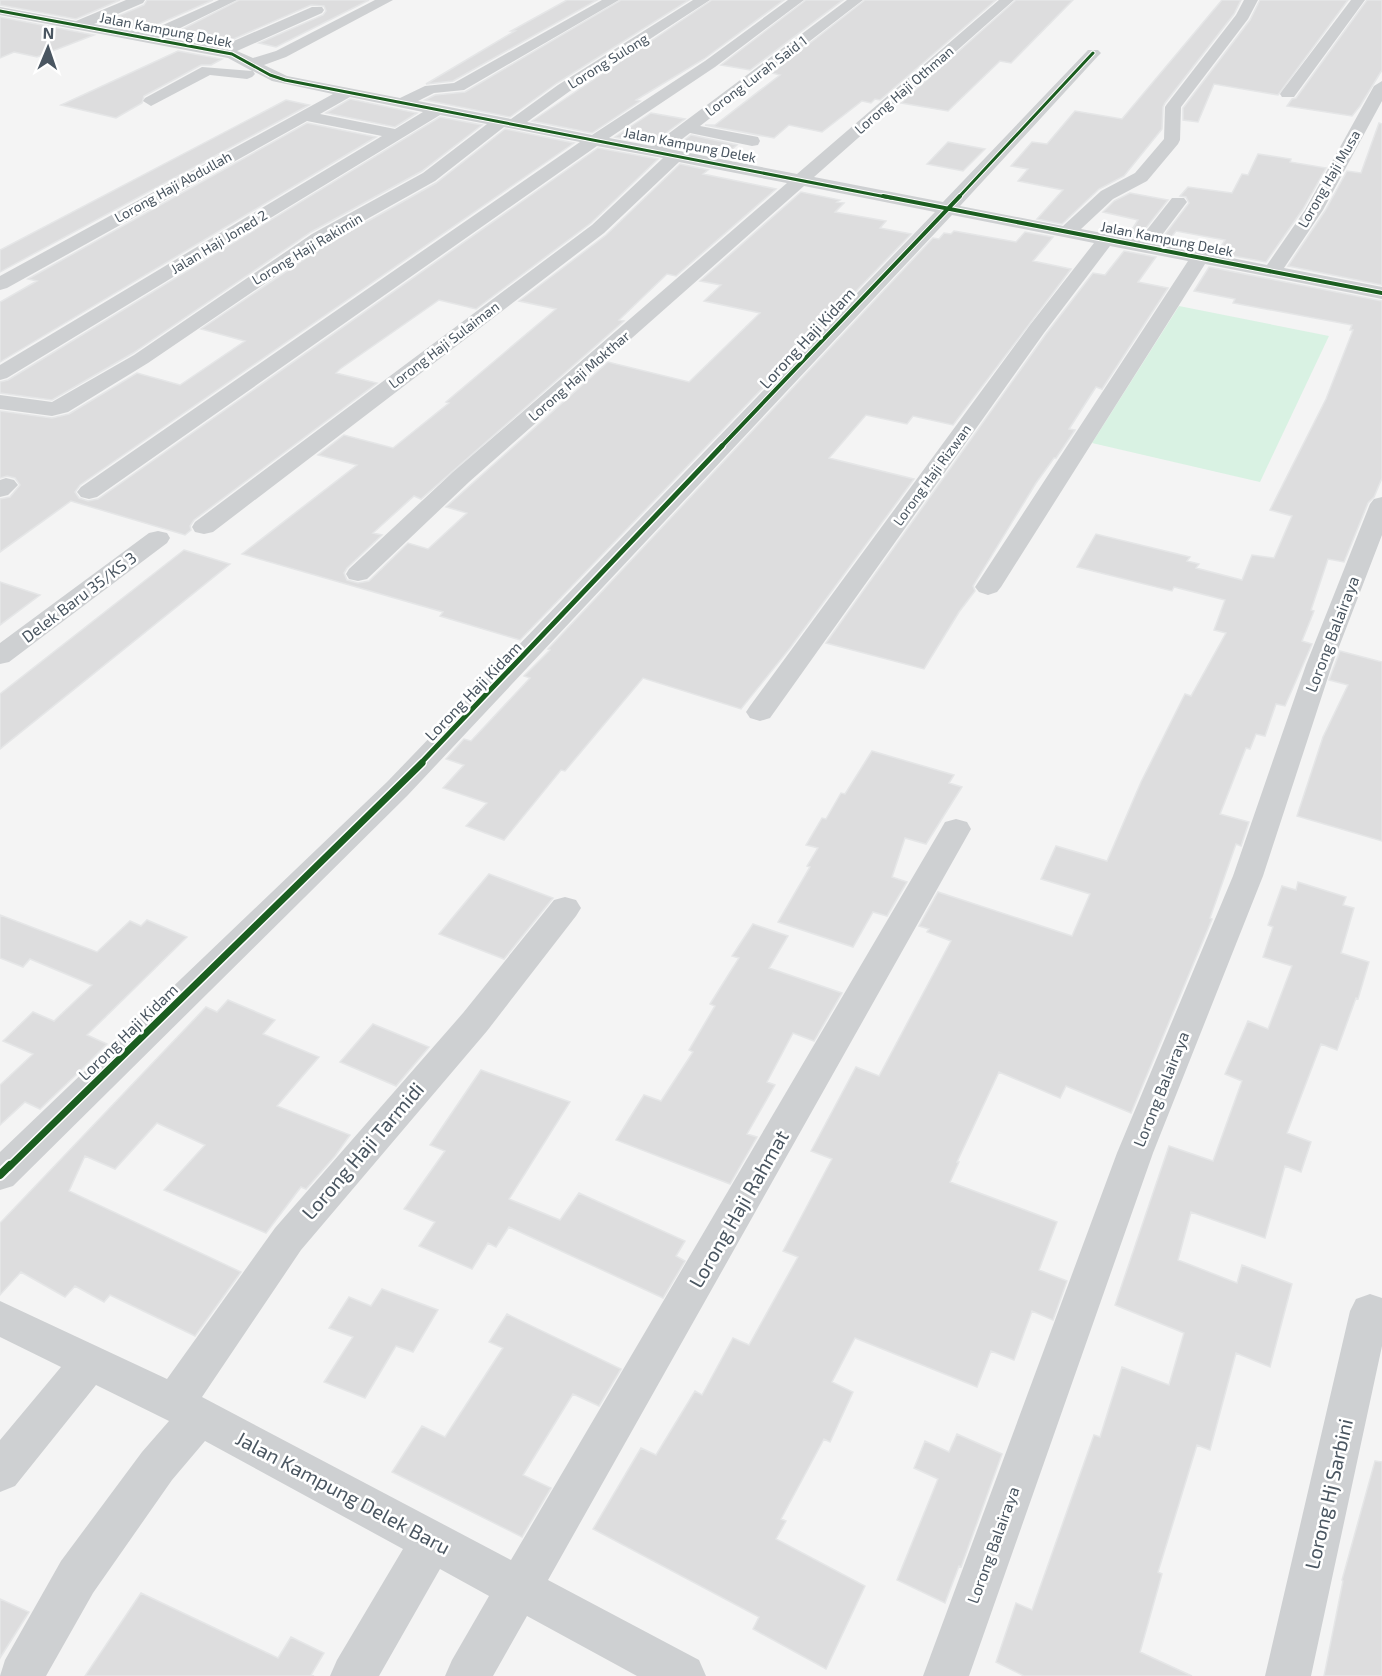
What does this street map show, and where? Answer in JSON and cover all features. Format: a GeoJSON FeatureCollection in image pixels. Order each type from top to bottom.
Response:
{"type":"FeatureCollection","features":[{"type":"Feature","properties":{"kind":"street"},"geometry":{"type":"LineString","coordinates":[[80,25],[138,0]]}},
{"type":"Feature","properties":{"kind":"street"},"geometry":{"type":"LineString","coordinates":[[147,38],[230,0]]}},
{"type":"Feature","properties":{"kind":"street"},"geometry":{"type":"LineString","coordinates":[[253,63],[281,54],[386,0]]}},
{"type":"Feature","properties":{"kind":"street","name":"Jalan Haji Joned 2"},"geometry":{"type":"LineString","coordinates":[[0,375],[397,134],[458,87],[612,0]]}},
{"type":"Feature","properties":{"kind":"street","name":"Lorong Sulong"},"geometry":{"type":"LineString","coordinates":[[508,122],[703,0]]}},
{"type":"Feature","properties":{"kind":"street"},"geometry":{"type":"LineString","coordinates":[[89,492],[596,139],[710,64],[797,0]]}},
{"type":"Feature","properties":{"kind":"street","name":"Lorong Lurah Said 1"},"geometry":{"type":"LineString","coordinates":[[656,151],[856,0]]}},
{"type":"Feature","properties":{"kind":"street","name":"Lorong Haji Othman"},"geometry":{"type":"LineString","coordinates":[[801,179],[1007,0]]}},
{"type":"Feature","properties":{"kind":"street"},"geometry":{"type":"LineString","coordinates":[[1068,231],[1107,195],[1141,177],[1172,140],[1173,107],[1243,16],[1251,0]]}},
{"type":"Feature","properties":{"kind":"street"},"geometry":{"type":"LineString","coordinates":[[1288,94],[1365,0]]}},
{"type":"Feature","properties":{"kind":"street"},"geometry":{"type":"LineString","coordinates":[[4,14],[33,4]]}},
{"type":"Feature","properties":{"kind":"street"},"geometry":{"type":"LineString","coordinates":[[222,52],[316,10]]}},
{"type":"Feature","properties":{"kind":"street","name":"Jalan Kampung Delek"},"geometry":{"type":"LineString","coordinates":[[4,14],[80,25],[222,52],[253,63],[268,76],[348,93],[1382,292]]}},
{"type":"Feature","properties":{"kind":"street","name":"Lorong Haji Kidam"},"geometry":{"type":"LineString","coordinates":[[0,1174],[397,789],[1000,156],[1093,53]]}},
{"type":"Feature","properties":{"kind":"street"},"geometry":{"type":"LineString","coordinates":[[151,101],[207,70],[268,76]]}},
{"type":"Feature","properties":{"kind":"street","name":"Lorong Haji Musa"},"geometry":{"type":"LineString","coordinates":[[1273,271],[1314,210],[1382,86]]}},
{"type":"Feature","properties":{"kind":"street"},"geometry":{"type":"LineString","coordinates":[[402,103],[431,89],[458,87]]}},
{"type":"Feature","properties":{"kind":"street","name":"Lorong Haji Abdullah"},"geometry":{"type":"LineString","coordinates":[[0,284],[348,93]]}},
{"type":"Feature","properties":{"kind":"street"},"geometry":{"type":"LineString","coordinates":[[304,116],[397,134]]}},
{"type":"Feature","properties":{"kind":"street","name":"Lorong Haji Rakimin"},"geometry":{"type":"LineString","coordinates":[[0,402],[52,409],[141,359],[319,238],[429,177],[508,122]]}},
{"type":"Feature","properties":{"kind":"street"},"geometry":{"type":"LineString","coordinates":[[687,128],[752,141]]}},
{"type":"Feature","properties":{"kind":"street","name":"Lorong Haji Sulaiman"},"geometry":{"type":"LineString","coordinates":[[204,527],[598,229],[676,155]]}},
{"type":"Feature","properties":{"kind":"street","name":"Lorong Haji Mokthar"},"geometry":{"type":"LineString","coordinates":[[358,574],[461,477],[692,277],[801,179]]}},
{"type":"Feature","properties":{"kind":"street"},"geometry":{"type":"LineString","coordinates":[[1144,246],[1178,202]]}},
{"type":"Feature","properties":{"kind":"street","name":"Lorong Haji Rizwan"},"geometry":{"type":"LineString","coordinates":[[760,712],[1037,329],[1106,239]]}},
{"type":"Feature","properties":{"kind":"street"},"geometry":{"type":"LineString","coordinates":[[988,587],[1200,257]]}},
{"type":"Feature","properties":{"kind":"street","name":"Lorong Balairaya"},"geometry":{"type":"LineString","coordinates":[[946,1676],[1135,1153],[1248,876],[1319,665],[1382,504]]}},
{"type":"Feature","properties":{"kind":"street","name":"Delek Baru 35/KS 3"},"geometry":{"type":"LineString","coordinates":[[0,656],[158,538]]}},
{"type":"Feature","properties":{"kind":"street","name":"Lorong Haji Rahmat"},"geometry":{"type":"LineString","coordinates":[[468,1676],[956,829]]}},
{"type":"Feature","properties":{"kind":"street","name":"Lorong Haji Tarmidi"},"geometry":{"type":"LineString","coordinates":[[21,1676],[77,1577],[157,1466],[186,1410],[288,1239],[475,1022],[565,908]]}},
{"type":"Feature","properties":{"kind":"street","name":"Lorong Hj Sarbini"},"geometry":{"type":"LineString","coordinates":[[1288,1676],[1370,1311]]}},
{"type":"Feature","properties":{"kind":"street","name":"Jalan Kampung Delek Baru"},"geometry":{"type":"LineString","coordinates":[[0,1318],[186,1410],[683,1676]]}},
{"type":"Feature","properties":{"kind":"street"},"geometry":{"type":"LineString","coordinates":[[0,1472],[90,1362]]}},
{"type":"Feature","properties":{"kind":"street"},"geometry":{"type":"LineString","coordinates":[[353,1676],[432,1540]]}},
{"type":"Feature","properties":{"kind":"green space"},"geometry":{"type":"Polygon","coordinates":[[[1179,306],[1329,336],[1260,482],[1092,443],[1179,306]]]}},
{"type":"Feature","properties":{"kind":"building"},"geometry":{"type":"Polygon","coordinates":[[[0,0],[120,0],[76,19],[0,5],[0,0]]]}},
{"type":"Feature","properties":{"kind":"building"},"geometry":{"type":"Polygon","coordinates":[[[147,0],[213,0],[147,29],[102,23],[144,5],[147,0]]]}},
{"type":"Feature","properties":{"kind":"building"},"geometry":{"type":"Polygon","coordinates":[[[239,0],[369,0],[276,47],[259,43],[323,15],[326,11],[324,6],[311,5],[220,45],[173,34],[239,0]]]}},
{"type":"Feature","properties":{"kind":"building"},"geometry":{"type":"Polygon","coordinates":[[[567,0],[597,0],[453,81],[426,84],[515,31],[511,31],[567,0]]]}},
{"type":"Feature","properties":{"kind":"building"},"geometry":{"type":"Polygon","coordinates":[[[621,0],[689,0],[557,83],[510,117],[425,100],[435,95],[465,92],[621,0]]]}},
{"type":"Feature","properties":{"kind":"building"},"geometry":{"type":"Polygon","coordinates":[[[712,0],[784,0],[704,59],[636,100],[640,101],[592,133],[532,121],[712,0]]]}},
{"type":"Feature","properties":{"kind":"building"},"geometry":{"type":"Polygon","coordinates":[[[806,0],[843,0],[750,70],[721,65],[806,0]]]}},
{"type":"Feature","properties":{"kind":"building"},"geometry":{"type":"Polygon","coordinates":[[[865,0],[996,0],[880,100],[875,99],[871,103],[862,101],[822,132],[789,125],[774,138],[705,125],[715,125],[780,75],[772,73],[865,0]]]}},
{"type":"Feature","properties":{"kind":"building"},"geometry":{"type":"Polygon","coordinates":[[[1016,0],[1073,0],[1011,63],[1000,61],[948,111],[901,103],[1016,0]]]}},
{"type":"Feature","properties":{"kind":"building"},"geometry":{"type":"Polygon","coordinates":[[[1222,0],[1241,0],[1234,14],[1165,103],[1162,129],[1124,176],[1099,189],[1062,224],[1037,219],[1063,190],[1018,181],[1028,169],[1011,166],[1032,142],[1047,144],[1075,111],[1122,119],[1222,0]]]}},
{"type":"Feature","properties":{"kind":"building"},"geometry":{"type":"Polygon","coordinates":[[[1260,0],[1348,0],[1278,95],[1214,84],[1198,122],[1183,120],[1183,108],[1250,20],[1260,0]]]}},
{"type":"Feature","properties":{"kind":"building"},"geometry":{"type":"Polygon","coordinates":[[[1367,0],[1382,0],[1382,70],[1360,106],[1352,116],[1287,106],[1292,99],[1296,98],[1367,0]]]}},
{"type":"Feature","properties":{"kind":"building"},"geometry":{"type":"Polygon","coordinates":[[[0,17],[94,35],[37,57],[14,52],[0,58],[0,17]]]}},
{"type":"Feature","properties":{"kind":"building"},"geometry":{"type":"Polygon","coordinates":[[[178,51],[222,59],[211,65],[201,65],[144,96],[142,103],[116,118],[61,105],[178,51]]]}},
{"type":"Feature","properties":{"kind":"building"},"geometry":{"type":"Polygon","coordinates":[[[350,99],[417,113],[395,127],[326,113],[350,99]]]}},
{"type":"Feature","properties":{"kind":"building"},"geometry":{"type":"Polygon","coordinates":[[[286,100],[309,105],[0,272],[0,250],[286,100]]]}},
{"type":"Feature","properties":{"kind":"building"},"geometry":{"type":"Polygon","coordinates":[[[651,113],[685,119],[651,144],[615,137],[651,113]]]}},
{"type":"Feature","properties":{"kind":"building"},"geometry":{"type":"Polygon","coordinates":[[[440,117],[482,125],[422,171],[311,232],[133,353],[52,400],[0,393],[0,382],[8,380],[440,117]]]}},
{"type":"Feature","properties":{"kind":"building"},"geometry":{"type":"Polygon","coordinates":[[[307,123],[376,137],[0,362],[0,302],[37,281],[28,279],[307,123]]]}},
{"type":"Feature","properties":{"kind":"building"},"geometry":{"type":"Polygon","coordinates":[[[1379,123],[1382,124],[1382,285],[1288,266],[1325,211],[1347,171],[1361,173],[1379,123]]]}},
{"type":"Feature","properties":{"kind":"building"},"geometry":{"type":"Polygon","coordinates":[[[505,129],[574,143],[80,485],[75,492],[79,498],[88,501],[98,499],[598,148],[658,159],[591,223],[476,309],[439,300],[340,369],[336,373],[377,383],[194,520],[190,526],[191,530],[185,535],[71,501],[0,552],[0,499],[10,497],[20,485],[15,478],[7,476],[0,478],[0,411],[52,418],[69,414],[137,373],[180,385],[245,341],[201,329],[327,244],[436,183],[505,129]]]}},
{"type":"Feature","properties":{"kind":"building"},"geometry":{"type":"Polygon","coordinates":[[[691,135],[737,145],[723,157],[674,148],[691,135]]]}},
{"type":"Feature","properties":{"kind":"building"},"geometry":{"type":"Polygon","coordinates":[[[948,142],[985,149],[963,171],[927,164],[948,142]]]}},
{"type":"Feature","properties":{"kind":"building"},"geometry":{"type":"Polygon","coordinates":[[[1258,154],[1326,168],[1303,209],[1266,262],[1217,253],[1225,240],[1176,231],[1167,243],[1160,241],[1189,203],[1186,197],[1180,196],[1188,187],[1232,193],[1242,174],[1248,175],[1258,154]]]}},
{"type":"Feature","properties":{"kind":"building"},"geometry":{"type":"Polygon","coordinates":[[[680,164],[708,170],[703,174],[776,189],[676,276],[667,274],[619,320],[624,321],[421,499],[414,496],[373,533],[382,535],[347,568],[344,573],[347,580],[358,583],[369,581],[408,543],[428,549],[467,513],[446,507],[608,362],[689,382],[760,313],[704,301],[721,285],[700,281],[801,192],[840,200],[837,202],[844,203],[835,212],[886,221],[880,228],[911,234],[520,640],[440,616],[443,612],[242,554],[357,465],[318,455],[344,435],[393,448],[449,403],[446,402],[556,309],[519,301],[606,235],[680,164]]]}},
{"type":"Feature","properties":{"kind":"building"},"geometry":{"type":"Polygon","coordinates":[[[1130,193],[1168,200],[1138,238],[1134,237],[1138,232],[1131,231],[1138,220],[1103,212],[1114,201],[1130,193]]]}},
{"type":"Feature","properties":{"kind":"building"},"geometry":{"type":"Polygon","coordinates":[[[954,231],[1016,242],[1025,232],[1053,237],[1033,261],[1071,269],[953,425],[913,416],[907,424],[866,415],[829,458],[914,479],[790,648],[741,709],[643,678],[565,771],[561,770],[504,840],[466,826],[487,803],[443,788],[464,765],[446,759],[464,739],[471,741],[530,678],[524,676],[933,238],[939,239],[944,233],[951,234],[954,231]]]}},
{"type":"Feature","properties":{"kind":"building"},"geometry":{"type":"Polygon","coordinates":[[[1124,251],[1156,257],[1138,282],[1168,288],[1102,389],[1096,387],[1069,429],[1075,430],[1036,483],[973,586],[975,591],[959,612],[924,669],[826,643],[1046,334],[1093,273],[1105,275],[1124,251]]]}},
{"type":"Feature","properties":{"kind":"building"},"geometry":{"type":"Polygon","coordinates":[[[1209,267],[1382,301],[1382,478],[1374,497],[1368,503],[1344,562],[1328,559],[1311,610],[1314,611],[1302,641],[1312,644],[1285,706],[1276,704],[1265,736],[1256,734],[1250,749],[1246,748],[1220,814],[1249,822],[1241,846],[1236,844],[1210,918],[1212,919],[1131,1113],[1066,1086],[1060,1098],[999,1072],[957,1162],[959,1162],[950,1182],[1057,1222],[1039,1270],[1067,1281],[1053,1320],[1032,1311],[1014,1360],[991,1351],[977,1387],[855,1338],[832,1382],[853,1392],[830,1442],[824,1439],[781,1519],[786,1521],[776,1539],[865,1586],[826,1669],[753,1629],[759,1617],[593,1529],[641,1448],[656,1455],[695,1391],[702,1395],[733,1338],[749,1345],[798,1257],[783,1251],[832,1159],[811,1151],[856,1067],[879,1076],[951,941],[927,932],[929,929],[919,926],[938,892],[1072,936],[1090,894],[1041,879],[1056,846],[1107,861],[1141,782],[1185,694],[1191,696],[1226,633],[1214,630],[1225,600],[1174,587],[1172,591],[1077,567],[1096,534],[1190,557],[1187,561],[1199,564],[1196,568],[1242,580],[1252,555],[1274,558],[1292,516],[1270,510],[1326,399],[1353,330],[1350,330],[1352,325],[1233,303],[1235,299],[1194,291],[1209,267]]]}},
{"type":"Feature","properties":{"kind":"building"},"geometry":{"type":"Polygon","coordinates":[[[184,550],[230,564],[0,749],[0,694],[184,550]]]}},
{"type":"Feature","properties":{"kind":"building"},"geometry":{"type":"Polygon","coordinates":[[[0,582],[40,595],[0,625],[0,582]]]}},
{"type":"Feature","properties":{"kind":"building"},"geometry":{"type":"Polygon","coordinates":[[[1340,651],[1382,662],[1382,841],[1297,816],[1323,737],[1348,685],[1329,680],[1340,651]]]}},
{"type":"Feature","properties":{"kind":"building"},"geometry":{"type":"Polygon","coordinates":[[[872,751],[954,775],[949,783],[962,787],[926,844],[905,838],[892,877],[907,882],[887,916],[873,912],[853,947],[778,922],[810,867],[807,866],[818,848],[806,845],[822,818],[826,819],[841,793],[845,794],[872,751]]]}},
{"type":"Feature","properties":{"kind":"building"},"geometry":{"type":"Polygon","coordinates":[[[489,874],[553,898],[504,959],[439,934],[489,874]]]}},
{"type":"Feature","properties":{"kind":"building"},"geometry":{"type":"Polygon","coordinates":[[[1298,882],[1346,897],[1343,905],[1354,908],[1341,953],[1369,962],[1358,999],[1356,998],[1337,1050],[1321,1044],[1287,1133],[1311,1142],[1301,1172],[1285,1166],[1265,1238],[1191,1212],[1178,1260],[1237,1283],[1242,1265],[1292,1284],[1270,1367],[1236,1353],[1210,1450],[1197,1445],[1158,1572],[1162,1574],[1140,1652],[1192,1676],[1024,1676],[996,1662],[1016,1603],[1032,1610],[1094,1435],[1100,1437],[1122,1367],[1169,1385],[1184,1333],[1115,1305],[1169,1146],[1213,1161],[1242,1081],[1225,1074],[1248,1021],[1268,1029],[1292,966],[1263,957],[1273,927],[1268,925],[1282,886],[1296,890],[1298,882]]]}},
{"type":"Feature","properties":{"kind":"building"},"geometry":{"type":"Polygon","coordinates":[[[0,915],[97,952],[130,921],[141,926],[147,920],[187,937],[87,1035],[107,1044],[40,1109],[25,1102],[0,1125],[0,1085],[33,1054],[3,1041],[33,1012],[54,1021],[92,985],[30,959],[23,967],[0,958],[0,915]]]}},
{"type":"Feature","properties":{"kind":"building"},"geometry":{"type":"Polygon","coordinates":[[[753,924],[788,936],[769,968],[842,993],[814,1041],[793,1033],[767,1082],[775,1085],[747,1134],[757,1137],[730,1184],[616,1140],[644,1095],[661,1101],[693,1052],[689,1050],[715,1006],[710,1004],[739,958],[732,956],[753,924]]]}},
{"type":"Feature","properties":{"kind":"building"},"geometry":{"type":"Polygon","coordinates":[[[228,1000],[275,1020],[263,1034],[319,1057],[277,1106],[350,1135],[335,1156],[306,1189],[301,1187],[266,1233],[164,1190],[205,1145],[157,1123],[115,1169],[85,1156],[69,1191],[241,1272],[195,1336],[110,1295],[104,1302],[75,1286],[65,1297],[21,1272],[0,1295],[0,1223],[206,1007],[217,1012],[228,1000]]]}},
{"type":"Feature","properties":{"kind":"building"},"geometry":{"type":"Polygon","coordinates":[[[373,1024],[429,1047],[396,1086],[340,1062],[373,1024]]]}},
{"type":"Feature","properties":{"kind":"building"},"geometry":{"type":"Polygon","coordinates":[[[481,1070],[570,1102],[509,1199],[560,1220],[579,1193],[685,1241],[676,1256],[685,1261],[663,1298],[509,1227],[496,1247],[488,1243],[472,1269],[419,1246],[435,1222],[404,1209],[445,1151],[430,1145],[481,1070]]]}},
{"type":"Feature","properties":{"kind":"building"},"geometry":{"type":"Polygon","coordinates":[[[382,1289],[438,1310],[413,1352],[396,1346],[365,1398],[324,1382],[353,1337],[329,1328],[349,1297],[371,1306],[382,1289]]]}},
{"type":"Feature","properties":{"kind":"building"},"geometry":{"type":"Polygon","coordinates":[[[507,1314],[621,1369],[599,1406],[573,1394],[523,1475],[551,1488],[522,1537],[392,1472],[422,1426],[445,1437],[503,1348],[489,1342],[507,1314]]]}},
{"type":"Feature","properties":{"kind":"building"},"geometry":{"type":"Polygon","coordinates":[[[957,1434],[1002,1454],[961,1567],[959,1566],[945,1603],[897,1580],[938,1479],[914,1468],[925,1441],[949,1452],[957,1434]]]}},
{"type":"Feature","properties":{"kind":"building"},"geometry":{"type":"Polygon","coordinates":[[[1375,1461],[1382,1462],[1382,1676],[1324,1676],[1342,1580],[1375,1461]]]}},
{"type":"Feature","properties":{"kind":"building"},"geometry":{"type":"Polygon","coordinates":[[[141,1593],[278,1658],[291,1637],[324,1653],[311,1675],[314,1676],[85,1676],[141,1593]]]}},
{"type":"Feature","properties":{"kind":"building"},"geometry":{"type":"Polygon","coordinates":[[[0,1599],[29,1612],[0,1658],[0,1599]]]}},
{"type":"Feature","properties":{"kind":"cycle path"},"geometry":{"type":"LineString","coordinates":[[0,11],[232,54],[270,75],[285,80],[1382,293]]}},
{"type":"Feature","properties":{"kind":"cycle path"},"geometry":{"type":"LineString","coordinates":[[0,1175],[397,789],[985,170],[1093,53]]}}]}
